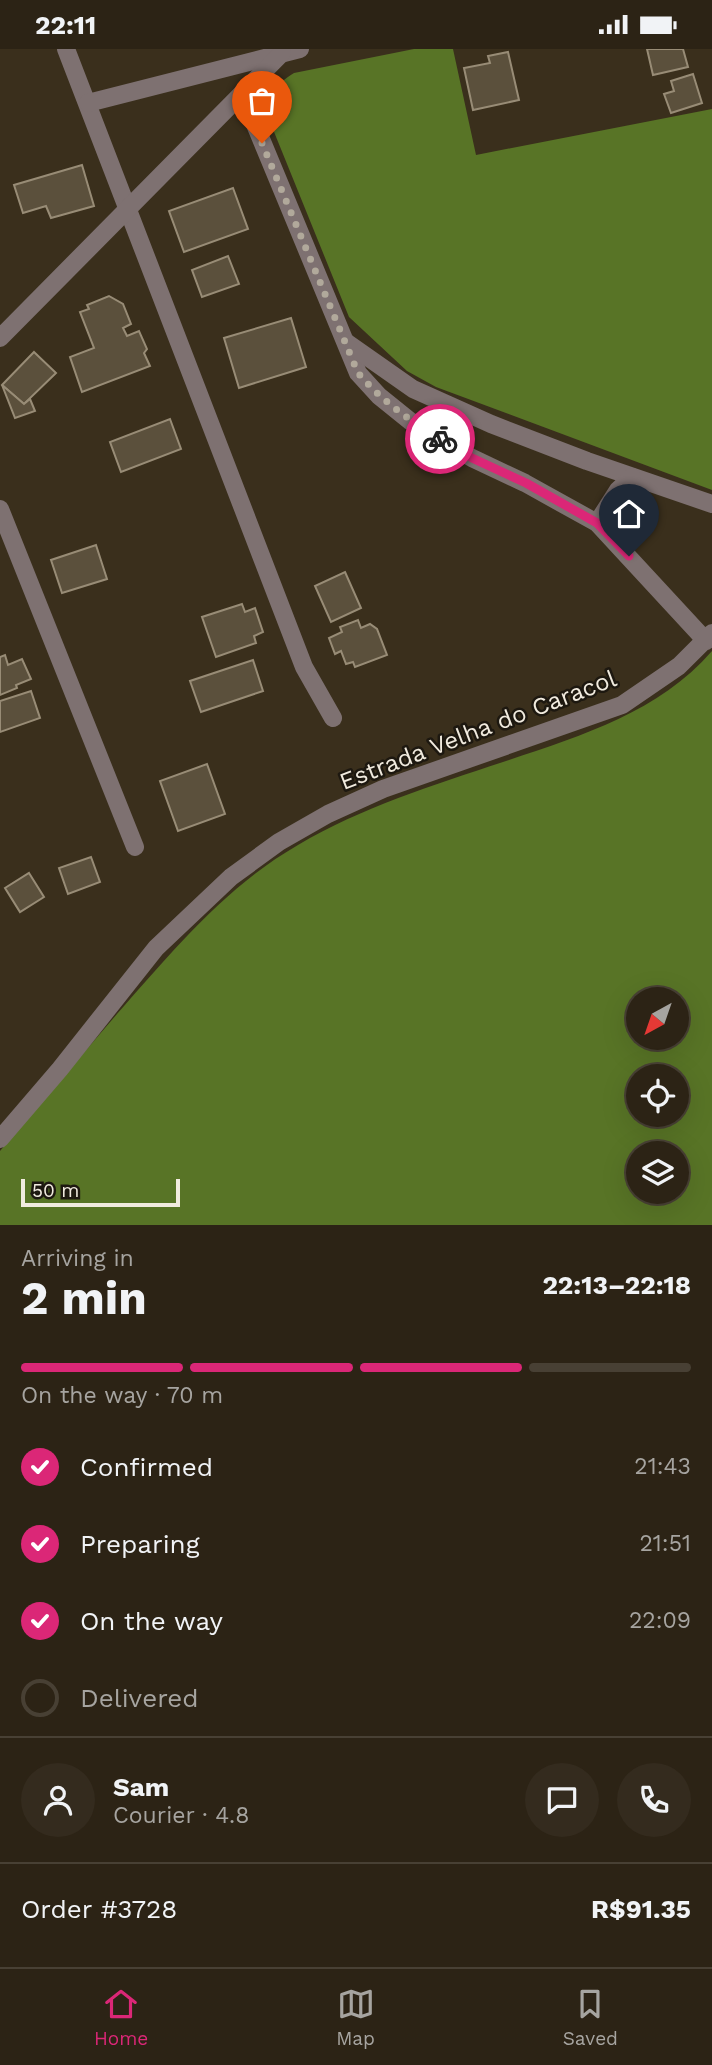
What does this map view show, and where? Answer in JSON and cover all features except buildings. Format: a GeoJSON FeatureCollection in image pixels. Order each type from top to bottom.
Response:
{"type":"FeatureCollection","features":[{"type":"Feature","properties":{"kind":"street"},"geometry":{"type":"LineString","coordinates":[[66,49],[304,667],[333,718]]}},
{"type":"Feature","properties":{"kind":"street"},"geometry":{"type":"LineString","coordinates":[[88,103],[291,51]]}},
{"type":"Feature","properties":{"kind":"street"},"geometry":{"type":"LineString","coordinates":[[0,338],[242,93],[291,51]]}},
{"type":"Feature","properties":{"kind":"street"},"geometry":{"type":"LineString","coordinates":[[242,93],[358,373],[379,396],[410,421],[472,458],[526,483],[597,523],[709,637]]}},
{"type":"Feature","properties":{"kind":"street"},"geometry":{"type":"LineString","coordinates":[[343,340],[413,389],[491,423],[632,477],[712,504]]}},
{"type":"Feature","properties":{"kind":"street"},"geometry":{"type":"LineString","coordinates":[[597,523],[618,490],[632,477]]}},
{"type":"Feature","properties":{"kind":"street"},"geometry":{"type":"LineString","coordinates":[[0,509],[135,847]]}},
{"type":"Feature","properties":{"kind":"street","name":"Estrada Velha do Caracol"},"geometry":{"type":"LineString","coordinates":[[0,1139],[60,1069],[156,948],[231,877],[269,849],[328,814],[383,789],[622,705],[679,666],[709,637]]}},
{"type":"Feature","properties":{"kind":"green space"},"geometry":{"type":"Polygon","coordinates":[[[414,49],[453,49],[476,155],[712,109],[712,490],[436,387],[407,371],[349,317],[268,117],[270,101],[278,86],[294,73],[414,49]]]}},
{"type":"Feature","properties":{"kind":"green space"},"geometry":{"type":"Polygon","coordinates":[[[712,651],[712,1225],[0,1225],[0,1151],[158,967],[201,922],[247,880],[298,845],[375,807],[592,731],[644,706],[668,690],[712,651]]]}},
{"type":"Feature","properties":{"kind":"way so far"},"geometry":{"type":"LineString","coordinates":[[262,143],[358,373],[379,396],[410,421],[440,439]]}},
{"type":"Feature","properties":{"kind":"route"},"geometry":{"type":"LineString","coordinates":[[440,439],[597,523],[629,556]]}}]}
